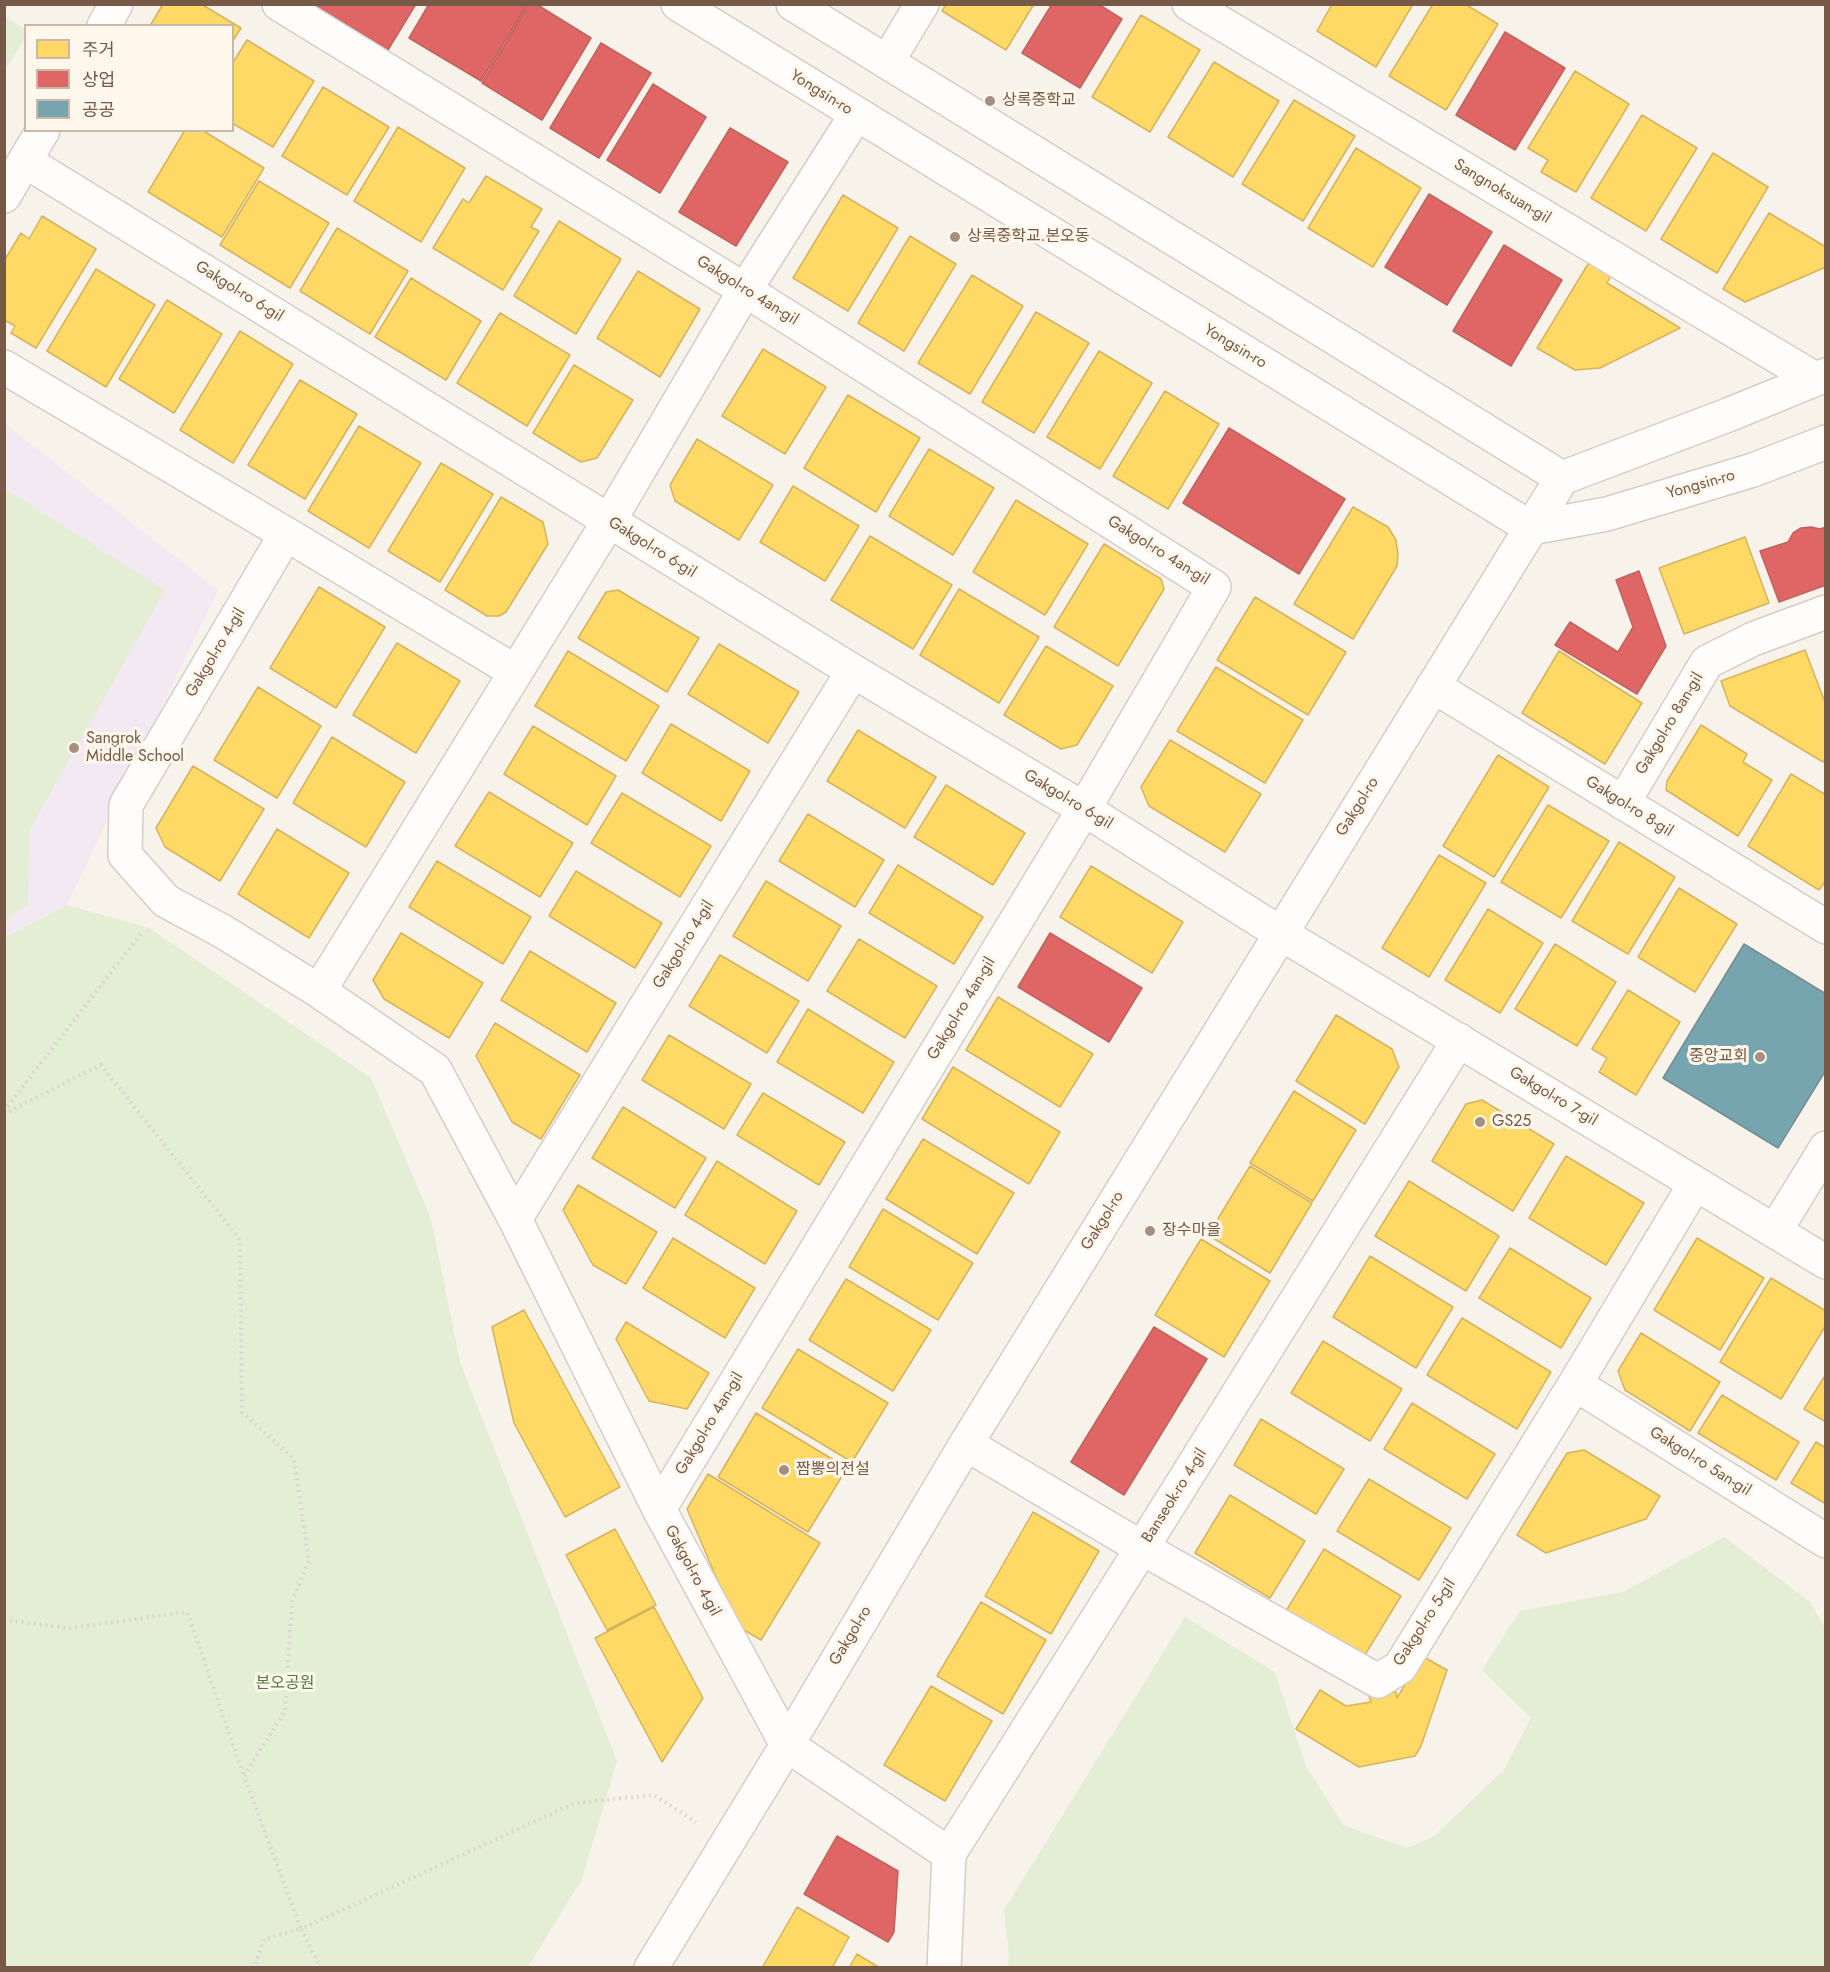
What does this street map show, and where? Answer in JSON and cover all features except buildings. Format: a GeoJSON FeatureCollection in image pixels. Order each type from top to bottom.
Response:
{"type":"FeatureCollection","features":[{"type":"Feature","properties":{"kind":"street"},"geometry":{"type":"LineString","coordinates":[[105,24],[116,4]]}},
{"type":"Feature","properties":{"kind":"street","name":"Gakgol-ro 4an-gil"},"geometry":{"type":"LineString","coordinates":[[279,4],[746,290],[1214,587],[1083,809],[659,1509]]}},
{"type":"Feature","properties":{"kind":"street","name":"Yongsin-ro"},"geometry":{"type":"LineString","coordinates":[[678,4],[1531,528],[1607,514],[1753,470],[1826,442]]}},
{"type":"Feature","properties":{"kind":"street"},"geometry":{"type":"LineString","coordinates":[[793,4],[1562,478],[1728,415],[1820,377]]}},
{"type":"Feature","properties":{"kind":"street"},"geometry":{"type":"LineString","coordinates":[[887,62],[922,4]]}},
{"type":"Feature","properties":{"kind":"street","name":"Sangnoksuan-gil"},"geometry":{"type":"LineString","coordinates":[[1189,4],[1820,377]]}},
{"type":"Feature","properties":{"kind":"street"},"geometry":{"type":"LineString","coordinates":[[319,991],[609,521],[746,290],[856,115]]}},
{"type":"Feature","properties":{"kind":"street"},"geometry":{"type":"LineString","coordinates":[[4,196],[42,132]]}},
{"type":"Feature","properties":{"kind":"street","name":"Gakgol-ro 6-gil"},"geometry":{"type":"LineString","coordinates":[[25,161],[853,671],[1083,809],[1280,933]]}},
{"type":"Feature","properties":{"kind":"street"},"geometry":{"type":"LineString","coordinates":[[4,368],[516,672]]}},
{"type":"Feature","properties":{"kind":"street","name":"Gakgol-ro"},"geometry":{"type":"LineString","coordinates":[[651,1968],[966,1444],[1562,478]]}},
{"type":"Feature","properties":{"kind":"street","name":"Gakgol-ro 4-gil"},"geometry":{"type":"LineString","coordinates":[[286,534],[126,805],[124,855],[166,900],[319,991],[435,1070],[515,1219],[659,1509],[787,1745],[949,1854]]}},
{"type":"Feature","properties":{"kind":"street","name":"Gakgol-ro 8an-gil"},"geometry":{"type":"LineString","coordinates":[[1623,803],[1707,662],[1753,639],[1826,612]]}},
{"type":"Feature","properties":{"kind":"street","name":"Gakgol-ro 4-gil"},"geometry":{"type":"LineString","coordinates":[[515,1219],[853,671]]}},
{"type":"Feature","properties":{"kind":"street","name":"Gakgol-ro 8-gil"},"geometry":{"type":"LineString","coordinates":[[1434,686],[1826,927]]}},
{"type":"Feature","properties":{"kind":"street","name":"Gakgol-ro 7-gil"},"geometry":{"type":"LineString","coordinates":[[1280,933],[1826,1262]]}},
{"type":"Feature","properties":{"kind":"street","name":"Banseok-ro 4-gil"},"geometry":{"type":"LineString","coordinates":[[944,1968],[949,1854],[1459,1040]]}},
{"type":"Feature","properties":{"kind":"street"},"geometry":{"type":"LineString","coordinates":[[1775,1231],[1826,1148]]}},
{"type":"Feature","properties":{"kind":"street","name":"Gakgol-ro 5-gil"},"geometry":{"type":"LineString","coordinates":[[966,1444],[1142,1548],[1378,1681],[1400,1667],[1575,1384],[1695,1184]]}},
{"type":"Feature","properties":{"kind":"street","name":"Gakgol-ro 5an-gil"},"geometry":{"type":"LineString","coordinates":[[1575,1384],[1826,1540]]}},
{"type":"Feature","properties":{"kind":"path"},"geometry":{"type":"LineString","coordinates":[[4,1112],[166,900]]}},
{"type":"Feature","properties":{"kind":"path"},"geometry":{"type":"LineString","coordinates":[[4,1112],[101,1065],[240,1240],[242,1412],[294,1459],[309,1561],[292,1601],[285,1711],[244,1776]]}},
{"type":"Feature","properties":{"kind":"path"},"geometry":{"type":"LineString","coordinates":[[4,1620],[70,1628],[187,1612],[244,1776],[301,1929],[321,1968]]}},
{"type":"Feature","properties":{"kind":"path"},"geometry":{"type":"LineString","coordinates":[[254,1968],[264,1939],[301,1929],[575,1803],[654,1795],[727,1842]]}},
{"type":"Feature","properties":{"kind":"shaded area","name":"Sangrok Middle School"},"geometry":{"type":"Polygon","coordinates":[[[4,423],[218,590],[67,905],[5,937],[4,423]]]}},
{"type":"Feature","properties":{"kind":"green space"},"geometry":{"type":"Polygon","coordinates":[[[5,17],[24,28],[24,40],[5,69],[5,17]]]}},
{"type":"Feature","properties":{"kind":"green space"},"geometry":{"type":"Polygon","coordinates":[[[5,489],[165,590],[30,829],[28,904],[5,921],[5,489]]]}},
{"type":"Feature","properties":{"kind":"green space","name":"본오공원"},"geometry":{"type":"Polygon","coordinates":[[[67,905],[149,928],[371,1078],[431,1219],[460,1362],[617,1761],[582,1879],[528,1967],[5,1967],[5,937],[67,905]]]}},
{"type":"Feature","properties":{"kind":"green space"},"geometry":{"type":"Polygon","coordinates":[[[1724,1537],[1810,1602],[1825,1628],[1825,1967],[1008,1967],[1004,1910],[1185,1617],[1275,1672],[1306,1766],[1343,1825],[1407,1848],[1433,1837],[1504,1770],[1531,1718],[1482,1670],[1520,1611],[1623,1592],[1724,1537]]]}},
{"type":"Feature","properties":{"kind":"place","name":"상록중학교"},"geometry":{"type":"Point","coordinates":[990,101]}},
{"type":"Feature","properties":{"kind":"place","name":"상록중학교.본오동"},"geometry":{"type":"Point","coordinates":[955,237]}},
{"type":"Feature","properties":{"kind":"place","name":"Sangrok Middle School"},"geometry":{"type":"Point","coordinates":[74,748]}},
{"type":"Feature","properties":{"kind":"place","name":"중앙교회"},"geometry":{"type":"Point","coordinates":[1760,1057]}},
{"type":"Feature","properties":{"kind":"place","name":"GS25"},"geometry":{"type":"Point","coordinates":[1480,1122]}},
{"type":"Feature","properties":{"kind":"place","name":"장수마을"},"geometry":{"type":"Point","coordinates":[1150,1231]}},
{"type":"Feature","properties":{"kind":"place","name":"짬뽕의전설"},"geometry":{"type":"Point","coordinates":[784,1470]}}]}
